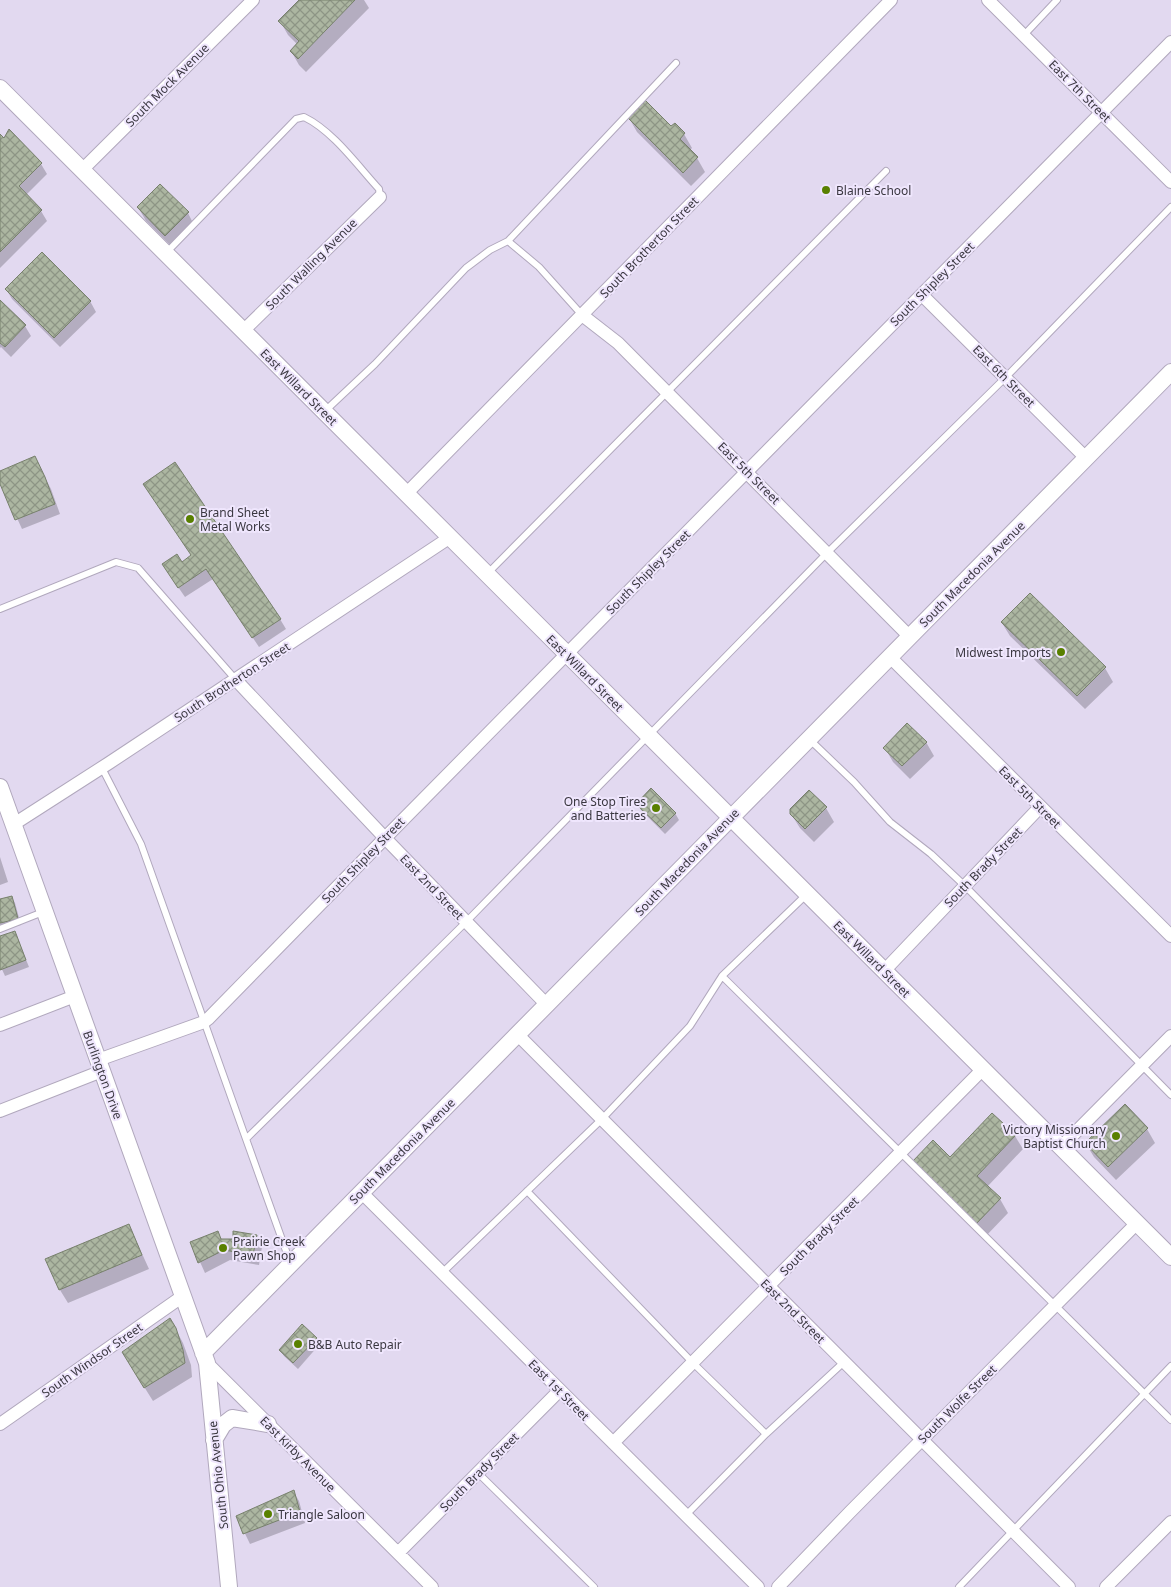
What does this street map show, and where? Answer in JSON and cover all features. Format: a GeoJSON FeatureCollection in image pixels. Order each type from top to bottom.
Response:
{"type":"FeatureCollection","features":[{"type":"Feature","properties":{"kind":"street","name":"South Mock Avenue"},"geometry":{"type":"LineString","coordinates":[[82,170],[253,0]]}},
{"type":"Feature","properties":{"kind":"street","name":"South Brotherton Street"},"geometry":{"type":"LineString","coordinates":[[406,494],[891,0]]}},
{"type":"Feature","properties":{"kind":"street","name":"East 7th Street"},"geometry":{"type":"LineString","coordinates":[[988,0],[1171,182]]}},
{"type":"Feature","properties":{"kind":"street","name":"South Shipley Street"},"geometry":{"type":"LineString","coordinates":[[0,1111],[204,1022],[1171,42]]}},
{"type":"Feature","properties":{"kind":"street","name":"East Willard Street"},"geometry":{"type":"LineString","coordinates":[[0,88],[1171,1257]]}},
{"type":"Feature","properties":{"kind":"street","name":"South Walling Avenue"},"geometry":{"type":"LineString","coordinates":[[243,331],[380,197]]}},
{"type":"Feature","properties":{"kind":"street","name":"East 6th Street"},"geometry":{"type":"LineString","coordinates":[[922,295],[1086,458]]}},
{"type":"Feature","properties":{"kind":"street","name":"East 5th Street"},"geometry":{"type":"LineString","coordinates":[[582,315],[618,343],[668,392],[910,637]]}},
{"type":"Feature","properties":{"kind":"street","name":"South Macedonia Avenue"},"geometry":{"type":"LineString","coordinates":[[205,1358],[290,1264],[1171,372]]}},
{"type":"Feature","properties":{"kind":"street","name":"South Brotherton Street"},"geometry":{"type":"LineString","coordinates":[[8,820],[102,768],[449,538]]}},
{"type":"Feature","properties":{"kind":"street","name":"East 5th Street"},"geometry":{"type":"LineString","coordinates":[[890,657],[1171,936]]}},
{"type":"Feature","properties":{"kind":"street","name":"East 2nd Street"},"geometry":{"type":"LineString","coordinates":[[236,680],[384,838],[547,1005]]}},
{"type":"Feature","properties":{"kind":"street","name":"Burlington Drive"},"geometry":{"type":"LineString","coordinates":[[0,787],[8,820],[45,911],[205,1358]]}},
{"type":"Feature","properties":{"kind":"street","name":"South Brady Street"},"geometry":{"type":"LineString","coordinates":[[884,971],[1040,807]]}},
{"type":"Feature","properties":{"kind":"street"},"geometry":{"type":"LineString","coordinates":[[0,1025],[75,996]]}},
{"type":"Feature","properties":{"kind":"street","name":"East 2nd Street"},"geometry":{"type":"LineString","coordinates":[[517,1034],[1069,1587]]}},
{"type":"Feature","properties":{"kind":"street"},"geometry":{"type":"LineString","coordinates":[[1061,1146],[1171,1036]]}},
{"type":"Feature","properties":{"kind":"street","name":"South Brady Street"},"geometry":{"type":"LineString","coordinates":[[613,1443],[982,1070]]}},
{"type":"Feature","properties":{"kind":"street","name":"East 1st Street"},"geometry":{"type":"LineString","coordinates":[[361,1192],[758,1587]]}},
{"type":"Feature","properties":{"kind":"street","name":"South Wolfe Street"},"geometry":{"type":"LineString","coordinates":[[778,1587],[1137,1223]]}},
{"type":"Feature","properties":{"kind":"street","name":"South Windsor Street"},"geometry":{"type":"LineString","coordinates":[[0,1424],[184,1296]]}},
{"type":"Feature","properties":{"kind":"street","name":"East Kirby Avenue"},"geometry":{"type":"LineString","coordinates":[[205,1358],[268,1424],[432,1587]]}},
{"type":"Feature","properties":{"kind":"street","name":"South Ohio Avenue"},"geometry":{"type":"LineString","coordinates":[[205,1358],[229,1587]]}},
{"type":"Feature","properties":{"kind":"street","name":"South Brady Street"},"geometry":{"type":"LineString","coordinates":[[398,1554],[560,1390]]}},
{"type":"Feature","properties":{"kind":"street"},"geometry":{"type":"LineString","coordinates":[[214,1440],[223,1425],[232,1418],[268,1424]]}},
{"type":"Feature","properties":{"kind":"street"},"geometry":{"type":"LineString","coordinates":[[1106,1587],[1171,1522]]}},
{"type":"Feature","properties":{"kind":"lane"},"geometry":{"type":"LineString","coordinates":[[1024,35],[1057,0]]}},
{"type":"Feature","properties":{"kind":"lane"},"geometry":{"type":"LineString","coordinates":[[324,412],[374,364],[466,268],[490,250],[508,241],[676,63]]}},
{"type":"Feature","properties":{"kind":"lane"},"geometry":{"type":"LineString","coordinates":[[165,254],[296,119],[304,117],[330,135],[379,188],[380,197]]}},
{"type":"Feature","properties":{"kind":"lane"},"geometry":{"type":"LineString","coordinates":[[486,574],[886,171]]}},
{"type":"Feature","properties":{"kind":"lane"},"geometry":{"type":"LineString","coordinates":[[246,1139],[466,922],[827,553],[1006,377],[1171,207]]}},
{"type":"Feature","properties":{"kind":"lane"},"geometry":{"type":"LineString","coordinates":[[508,241],[538,267],[582,315]]}},
{"type":"Feature","properties":{"kind":"lane"},"geometry":{"type":"LineString","coordinates":[[0,609],[116,562],[138,568],[236,680]]}},
{"type":"Feature","properties":{"kind":"lane"},"geometry":{"type":"LineString","coordinates":[[809,739],[854,782],[890,822],[931,854],[965,886],[1171,1095]]}},
{"type":"Feature","properties":{"kind":"lane"},"geometry":{"type":"LineString","coordinates":[[102,768],[141,844],[290,1264]]}},
{"type":"Feature","properties":{"kind":"lane"},"geometry":{"type":"LineString","coordinates":[[442,1273],[602,1119],[690,1026],[722,976],[807,894]]}},
{"type":"Feature","properties":{"kind":"lane"},"geometry":{"type":"LineString","coordinates":[[0,929],[45,911]]}},
{"type":"Feature","properties":{"kind":"lane"},"geometry":{"type":"LineString","coordinates":[[722,976],[1171,1420]]}},
{"type":"Feature","properties":{"kind":"lane"},"geometry":{"type":"LineString","coordinates":[[526,1191],[693,1363],[766,1434]]}},
{"type":"Feature","properties":{"kind":"lane"},"geometry":{"type":"LineString","coordinates":[[686,1515],[766,1434],[844,1362]]}},
{"type":"Feature","properties":{"kind":"lane"},"geometry":{"type":"LineString","coordinates":[[958,1587],[1171,1366]]}},
{"type":"Feature","properties":{"kind":"lane"},"geometry":{"type":"LineString","coordinates":[[478,1472],[594,1587]]}},
{"type":"Feature","properties":{"kind":"building"},"geometry":{"type":"Polygon","coordinates":[[[299,0],[355,0],[298,59],[290,51],[299,41],[278,21],[299,0]]]}},
{"type":"Feature","properties":{"kind":"building"},"geometry":{"type":"Polygon","coordinates":[[[645,100],[671,126],[675,123],[685,133],[680,139],[698,157],[683,173],[628,118],[645,100]]]}},
{"type":"Feature","properties":{"kind":"building"},"geometry":{"type":"Polygon","coordinates":[[[9,129],[42,163],[19,186],[42,210],[0,252],[0,134],[4,138],[9,129]]]}},
{"type":"Feature","properties":{"kind":"building"},"geometry":{"type":"Polygon","coordinates":[[[160,184],[189,212],[165,236],[137,207],[160,184]]]}},
{"type":"Feature","properties":{"kind":"building"},"geometry":{"type":"Polygon","coordinates":[[[42,252],[91,301],[54,338],[5,289],[42,252]]]}},
{"type":"Feature","properties":{"kind":"building"},"geometry":{"type":"Polygon","coordinates":[[[0,300],[26,325],[5,347],[0,343],[0,300]]]}},
{"type":"Feature","properties":{"kind":"building"},"geometry":{"type":"Polygon","coordinates":[[[35,456],[55,504],[15,520],[0,484],[0,471],[35,456]]]}},
{"type":"Feature","properties":{"kind":"building","name":"Brand Sheet Metal Works"},"geometry":{"type":"Polygon","coordinates":[[[175,462],[281,619],[252,638],[206,569],[178,588],[162,564],[177,554],[182,562],[191,555],[143,484],[175,462]]]}},
{"type":"Feature","properties":{"kind":"building","name":"Midwest Imports"},"geometry":{"type":"Polygon","coordinates":[[[1030,593],[1106,667],[1077,696],[1001,622],[1030,593]]]}},
{"type":"Feature","properties":{"kind":"building"},"geometry":{"type":"Polygon","coordinates":[[[907,723],[927,742],[902,766],[883,748],[907,723]]]}},
{"type":"Feature","properties":{"kind":"building","name":"One Stop Tires and Batteries"},"geometry":{"type":"Polygon","coordinates":[[[651,788],[676,813],[661,828],[636,804],[651,788]]]}},
{"type":"Feature","properties":{"kind":"building"},"geometry":{"type":"Polygon","coordinates":[[[809,790],[827,807],[805,829],[790,814],[790,809],[809,790]]]}},
{"type":"Feature","properties":{"kind":"building"},"geometry":{"type":"Polygon","coordinates":[[[12,896],[18,919],[0,923],[0,899],[12,896]]]}},
{"type":"Feature","properties":{"kind":"building"},"geometry":{"type":"Polygon","coordinates":[[[15,931],[26,960],[0,970],[0,936],[15,931]]]}},
{"type":"Feature","properties":{"kind":"building","name":"Victory Missionary Baptist Church"},"geometry":{"type":"Polygon","coordinates":[[[1125,1104],[1148,1128],[1108,1167],[1085,1143],[1125,1104]]]}},
{"type":"Feature","properties":{"kind":"building"},"geometry":{"type":"Polygon","coordinates":[[[992,1113],[1016,1135],[977,1176],[1001,1198],[976,1224],[912,1162],[933,1140],[950,1157],[992,1113]]]}},
{"type":"Feature","properties":{"kind":"building"},"geometry":{"type":"Polygon","coordinates":[[[129,1224],[142,1255],[59,1290],[45,1259],[129,1224]]]}},
{"type":"Feature","properties":{"kind":"building","name":"Prairie Creek Pawn Shop"},"geometry":{"type":"Polygon","coordinates":[[[218,1231],[221,1239],[233,1239],[233,1231],[257,1235],[253,1255],[224,1250],[198,1263],[190,1242],[218,1231]]]}},
{"type":"Feature","properties":{"kind":"building"},"geometry":{"type":"Polygon","coordinates":[[[170,1318],[176,1328],[185,1363],[144,1388],[122,1352],[170,1318]]]}},
{"type":"Feature","properties":{"kind":"building","name":"B&B Auto Repair"},"geometry":{"type":"Polygon","coordinates":[[[302,1324],[317,1338],[293,1363],[279,1350],[302,1324]]]}},
{"type":"Feature","properties":{"kind":"building","name":"Triangle Saloon"},"geometry":{"type":"Polygon","coordinates":[[[294,1490],[300,1512],[243,1534],[236,1516],[294,1490]]]}},
{"type":"Feature","properties":{"kind":"place","name":"Blaine School"},"geometry":{"type":"Point","coordinates":[826,190]}},
{"type":"Feature","properties":{"kind":"place","name":"Brand Sheet Metal Works"},"geometry":{"type":"Point","coordinates":[190,519]}},
{"type":"Feature","properties":{"kind":"place","name":"Midwest Imports"},"geometry":{"type":"Point","coordinates":[1061,652]}},
{"type":"Feature","properties":{"kind":"place","name":"One Stop Tires and Batteries"},"geometry":{"type":"Point","coordinates":[656,808]}},
{"type":"Feature","properties":{"kind":"place","name":"Victory Missionary Baptist Church"},"geometry":{"type":"Point","coordinates":[1116,1136]}},
{"type":"Feature","properties":{"kind":"place","name":"Prairie Creek Pawn Shop"},"geometry":{"type":"Point","coordinates":[223,1248]}},
{"type":"Feature","properties":{"kind":"place","name":"B&B Auto Repair"},"geometry":{"type":"Point","coordinates":[298,1344]}},
{"type":"Feature","properties":{"kind":"place","name":"Triangle Saloon"},"geometry":{"type":"Point","coordinates":[268,1514]}}]}
